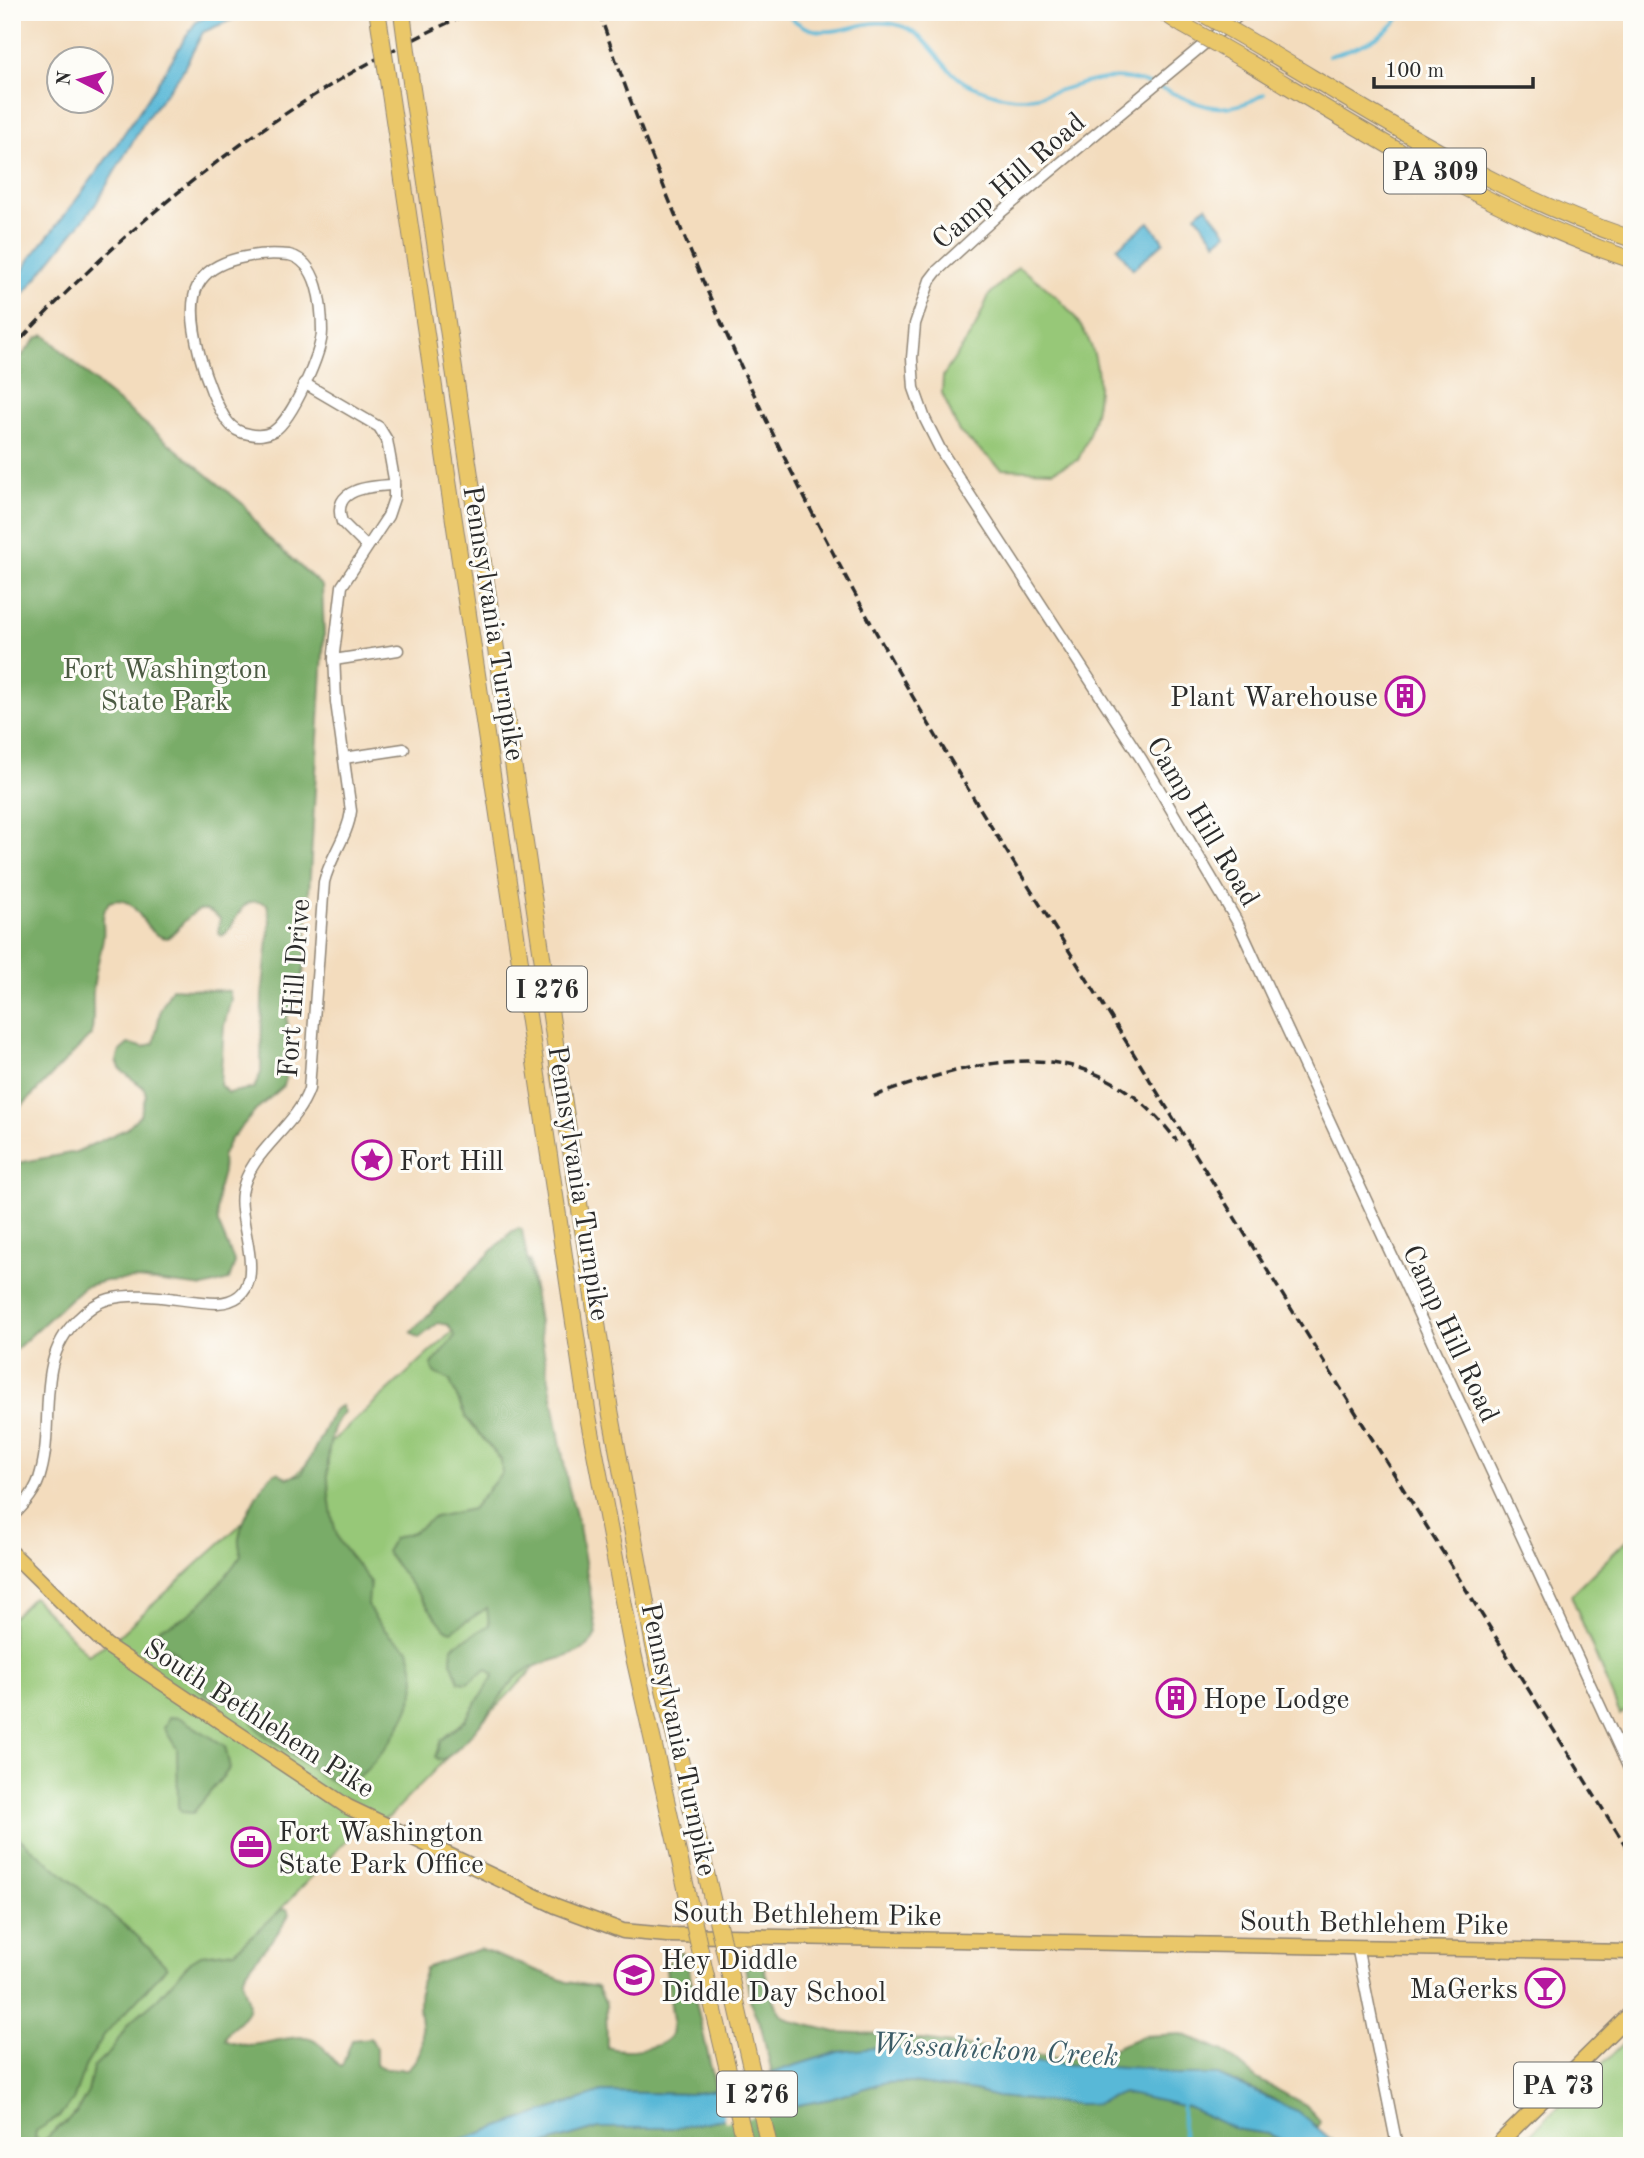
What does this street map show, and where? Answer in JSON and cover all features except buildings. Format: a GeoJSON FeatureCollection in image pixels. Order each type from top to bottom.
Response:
{"type":"FeatureCollection","features":[{"type":"Feature","properties":{"kind":"highway","name":"Pennsylvania Turnpike"},"geometry":{"type":"LineString","coordinates":[[402,12],[610,1410],[654,1646],[769,2146]]}},
{"type":"Feature","properties":{"kind":"highway","name":"PA 309"},"geometry":{"type":"LineString","coordinates":[[1163,12],[1475,194],[1533,222],[1632,260]]}},
{"type":"Feature","properties":{"kind":"highway","name":"PA 309"},"geometry":{"type":"LineString","coordinates":[[1200,12],[1442,153],[1550,208],[1632,239]]}},
{"type":"Feature","properties":{"kind":"highway","name":"Pennsylvania Turnpike"},"geometry":{"type":"LineString","coordinates":[[378,14],[589,1416],[633,1653],[746,2146]]}},
{"type":"Feature","properties":{"kind":"main road","name":"South Bethlehem Pike"},"geometry":{"type":"LineString","coordinates":[[12,1553],[106,1645],[313,1786],[385,1827],[532,1896],[623,1931],[667,1935],[1632,1952]]}},
{"type":"Feature","properties":{"kind":"main road","name":"PA 73"},"geometry":{"type":"LineString","coordinates":[[1496,2146],[1632,2012]]}},
{"type":"Feature","properties":{"kind":"street","name":"Camp Hill Road"},"geometry":{"type":"LineString","coordinates":[[1243,12],[967,242],[930,280],[915,324],[912,358],[914,388],[940,449],[1142,760],[1238,923],[1632,1774]]}},
{"type":"Feature","properties":{"kind":"street"},"geometry":{"type":"LineString","coordinates":[[284,254],[295,256],[306,263],[315,282],[322,331],[304,383],[285,421],[272,432],[256,435],[244,433],[226,420],[203,366],[192,317],[198,285],[217,264],[284,254]]}},
{"type":"Feature","properties":{"kind":"street","name":"Fort Hill Drive"},"geometry":{"type":"LineString","coordinates":[[12,1517],[32,1494],[42,1472],[50,1367],[59,1343],[87,1310],[109,1299],[132,1297],[223,1302],[235,1298],[248,1283],[251,1264],[241,1202],[243,1188],[259,1158],[297,1114],[306,1098],[312,1074],[324,881],[349,824],[351,811],[334,683],[342,586],[388,516],[394,485],[387,440],[379,427],[304,383]]}},
{"type":"Feature","properties":{"kind":"street"},"geometry":{"type":"LineString","coordinates":[[367,547],[342,522],[339,513],[343,499],[363,488],[394,485]]}},
{"type":"Feature","properties":{"kind":"street"},"geometry":{"type":"LineString","coordinates":[[334,660],[398,650]]}},
{"type":"Feature","properties":{"kind":"street"},"geometry":{"type":"LineString","coordinates":[[344,758],[404,749]]}},
{"type":"Feature","properties":{"kind":"street"},"geometry":{"type":"LineString","coordinates":[[1357,1946],[1397,2146]]}},
{"type":"Feature","properties":{"kind":"green space"},"geometry":{"type":"Polygon","coordinates":[[[1018,267],[1066,306],[1082,327],[1093,350],[1098,374],[1097,401],[1091,429],[1078,460],[1053,471],[1002,469],[959,432],[942,393],[943,376],[975,328],[989,295],[1018,267]]]}},
{"type":"Feature","properties":{"kind":"green space","name":"Fort Washington State Park"},"geometry":{"type":"Polygon","coordinates":[[[45,335],[104,390],[243,504],[264,534],[322,586],[324,635],[305,961],[302,981],[287,1018],[290,1054],[284,1086],[258,1108],[230,1140],[222,1157],[223,1172],[218,1190],[217,1210],[218,1223],[235,1263],[229,1280],[204,1287],[137,1279],[105,1281],[83,1287],[12,1353],[12,1164],[76,1152],[126,1129],[140,1115],[146,1095],[144,1088],[121,1070],[117,1061],[120,1051],[128,1044],[144,1047],[154,1043],[161,1008],[172,988],[229,991],[231,999],[224,1026],[220,1085],[228,1093],[254,1088],[261,1073],[262,996],[270,921],[267,904],[249,903],[221,936],[218,933],[220,919],[212,912],[198,911],[168,938],[151,930],[128,903],[120,900],[109,902],[103,916],[103,939],[94,985],[91,1035],[12,1116],[12,367],[37,338],[45,335]]]}},
{"type":"Feature","properties":{"kind":"green space"},"geometry":{"type":"Polygon","coordinates":[[[519,1228],[522,1230],[568,1485],[579,1526],[597,1634],[590,1644],[581,1650],[525,1671],[515,1679],[468,1739],[447,1757],[438,1760],[435,1757],[441,1740],[465,1720],[494,1675],[487,1669],[467,1683],[459,1682],[451,1661],[452,1647],[489,1625],[487,1608],[452,1631],[445,1629],[386,1552],[394,1538],[413,1532],[435,1517],[472,1509],[502,1473],[501,1460],[466,1418],[450,1381],[433,1371],[432,1364],[455,1336],[448,1325],[438,1323],[419,1338],[411,1332],[511,1232],[519,1228]]]}},
{"type":"Feature","properties":{"kind":"green space"},"geometry":{"type":"Polygon","coordinates":[[[530,1261],[555,1433],[545,1657],[390,1816],[356,1830],[55,2146],[12,2146],[12,1618],[33,1597],[88,1655],[116,1638],[530,1261]]]}},
{"type":"Feature","properties":{"kind":"green space"},"geometry":{"type":"Polygon","coordinates":[[[341,1406],[344,1412],[336,1424],[328,1457],[329,1495],[335,1530],[340,1543],[370,1581],[368,1605],[374,1617],[390,1636],[409,1649],[415,1681],[408,1710],[400,1725],[368,1768],[345,1788],[320,1775],[260,1732],[240,1704],[206,1696],[195,1685],[176,1653],[156,1638],[161,1627],[184,1618],[206,1599],[225,1577],[241,1555],[240,1532],[248,1512],[266,1482],[277,1472],[287,1478],[302,1474],[334,1410],[341,1406]]]}},
{"type":"Feature","properties":{"kind":"green space"},"geometry":{"type":"Polygon","coordinates":[[[1632,1535],[1632,1706],[1620,1715],[1571,1595],[1632,1535]]]}},
{"type":"Feature","properties":{"kind":"green space"},"geometry":{"type":"Polygon","coordinates":[[[169,1717],[180,1718],[225,1746],[230,1768],[193,1813],[182,1812],[178,1807],[177,1749],[164,1728],[169,1717]]]}},
{"type":"Feature","properties":{"kind":"green space"},"geometry":{"type":"Polygon","coordinates":[[[12,1832],[137,1936],[167,1967],[104,2035],[85,2067],[73,2101],[57,2118],[36,2131],[35,2138],[42,2141],[76,2113],[88,2092],[93,2068],[111,2051],[128,2024],[158,1998],[191,1961],[201,1955],[235,1951],[281,1910],[287,1909],[289,1914],[284,1923],[243,1978],[248,1999],[247,2012],[225,2040],[245,2045],[305,2037],[317,2042],[342,2066],[352,2040],[371,2038],[376,2048],[376,2064],[386,2069],[407,2069],[419,2054],[421,2046],[419,1998],[425,1968],[480,1949],[567,1982],[597,1987],[606,2004],[607,2047],[622,2050],[641,2049],[659,2044],[671,2035],[673,2020],[666,1969],[669,1962],[681,1952],[686,1958],[716,2090],[690,2094],[602,2092],[443,2146],[12,2146],[12,1832]]]}},
{"type":"Feature","properties":{"kind":"green space"},"geometry":{"type":"Polygon","coordinates":[[[751,1956],[762,1960],[773,2001],[781,2014],[791,2021],[836,2032],[878,2034],[1056,2058],[1091,2058],[1143,2036],[1182,2034],[1224,2051],[1257,2079],[1306,2105],[1320,2121],[1318,2127],[1271,2098],[1218,2075],[1176,2075],[1147,2068],[1052,2064],[920,2050],[838,2052],[772,2073],[761,2026],[751,2005],[744,1959],[751,1956]]]}},
{"type":"Feature","properties":{"kind":"green space"},"geometry":{"type":"Polygon","coordinates":[[[1632,2035],[1632,2146],[1518,2146],[1632,2035]]]}},
{"type":"Feature","properties":{"kind":"green space"},"geometry":{"type":"Polygon","coordinates":[[[904,2082],[975,2091],[998,2097],[1074,2104],[1095,2104],[1123,2093],[1142,2096],[1188,2107],[1235,2129],[1269,2134],[1294,2146],[787,2146],[785,2143],[538,2146],[599,2128],[674,2128],[830,2099],[881,2083],[904,2082]]]}},
{"type":"Feature","properties":{"kind":"water"},"geometry":{"type":"Polygon","coordinates":[[[216,12],[250,12],[203,32],[182,72],[146,119],[95,205],[12,309],[12,286],[29,260],[114,148],[197,21],[216,12]]]}},
{"type":"Feature","properties":{"kind":"water"},"geometry":{"type":"Polygon","coordinates":[[[1206,206],[1227,233],[1216,242],[1196,215],[1206,206]]]}},
{"type":"Feature","properties":{"kind":"water"},"geometry":{"type":"Polygon","coordinates":[[[1149,222],[1164,242],[1133,269],[1117,248],[1149,222]]]}},
{"type":"Feature","properties":{"kind":"water"},"geometry":{"type":"Polygon","coordinates":[[[885,2047],[1052,2064],[1147,2068],[1176,2075],[1218,2075],[1297,2111],[1339,2146],[1294,2146],[1269,2134],[1235,2129],[1188,2107],[1123,2093],[1095,2104],[1074,2104],[997,2097],[975,2091],[904,2082],[881,2083],[830,2099],[674,2128],[599,2128],[538,2146],[443,2146],[602,2092],[690,2094],[716,2090],[838,2052],[885,2047]]]}},
{"type":"Feature","properties":{"kind":"pier"},"geometry":{"type":"Polygon","coordinates":[[[767,2070],[778,2113],[725,2122],[717,2086],[767,2070]]]}},
{"type":"Feature","properties":{"kind":"waterway"},"geometry":{"type":"LineString","coordinates":[[784,12],[800,25],[815,30],[830,31],[872,23],[904,27],[922,39],[962,80],[990,93],[1004,96],[1037,96],[1114,78],[1147,83],[1210,106],[1244,104],[1264,94]]}},
{"type":"Feature","properties":{"kind":"waterway"},"geometry":{"type":"LineString","coordinates":[[1329,56],[1380,35],[1404,12]]}},
{"type":"Feature","properties":{"kind":"waterway"},"geometry":{"type":"LineString","coordinates":[[1183,2101],[1182,2125],[1186,2146]]}},
{"type":"Feature","properties":{"kind":"railway"},"geometry":{"type":"LineString","coordinates":[[12,349],[114,248],[224,156],[344,77],[472,12]]}},
{"type":"Feature","properties":{"kind":"railway"},"geometry":{"type":"LineString","coordinates":[[599,12],[659,175],[726,334],[801,490],[882,643],[973,798],[1632,1856]]}},
{"type":"Feature","properties":{"kind":"railway"},"geometry":{"type":"LineString","coordinates":[[874,1096],[958,1070],[998,1063],[1037,1061],[1074,1067],[1110,1081],[1144,1105],[1177,1141]]}},
{"type":"Feature","properties":{"kind":"place","name":"Plant Warehouse"},"geometry":{"type":"Point","coordinates":[1405,696]}},
{"type":"Feature","properties":{"kind":"place","name":"Fort Hill"},"geometry":{"type":"Point","coordinates":[372,1160]}},
{"type":"Feature","properties":{"kind":"place","name":"Hope Lodge"},"geometry":{"type":"Point","coordinates":[1176,1698]}},
{"type":"Feature","properties":{"kind":"place","name":"Fort Washington State Park Office"},"geometry":{"type":"Point","coordinates":[251,1847]}},
{"type":"Feature","properties":{"kind":"place","name":"Hey Diddle Diddle Day School"},"geometry":{"type":"Point","coordinates":[634,1975]}},
{"type":"Feature","properties":{"kind":"place","name":"MaGerks"},"geometry":{"type":"Point","coordinates":[1545,1988]}},
{"type":"Feature","properties":{"kind":"water label","name":"Wissahickon Creek"},"geometry":{"type":"Point","coordinates":[995,2049]}}]}
